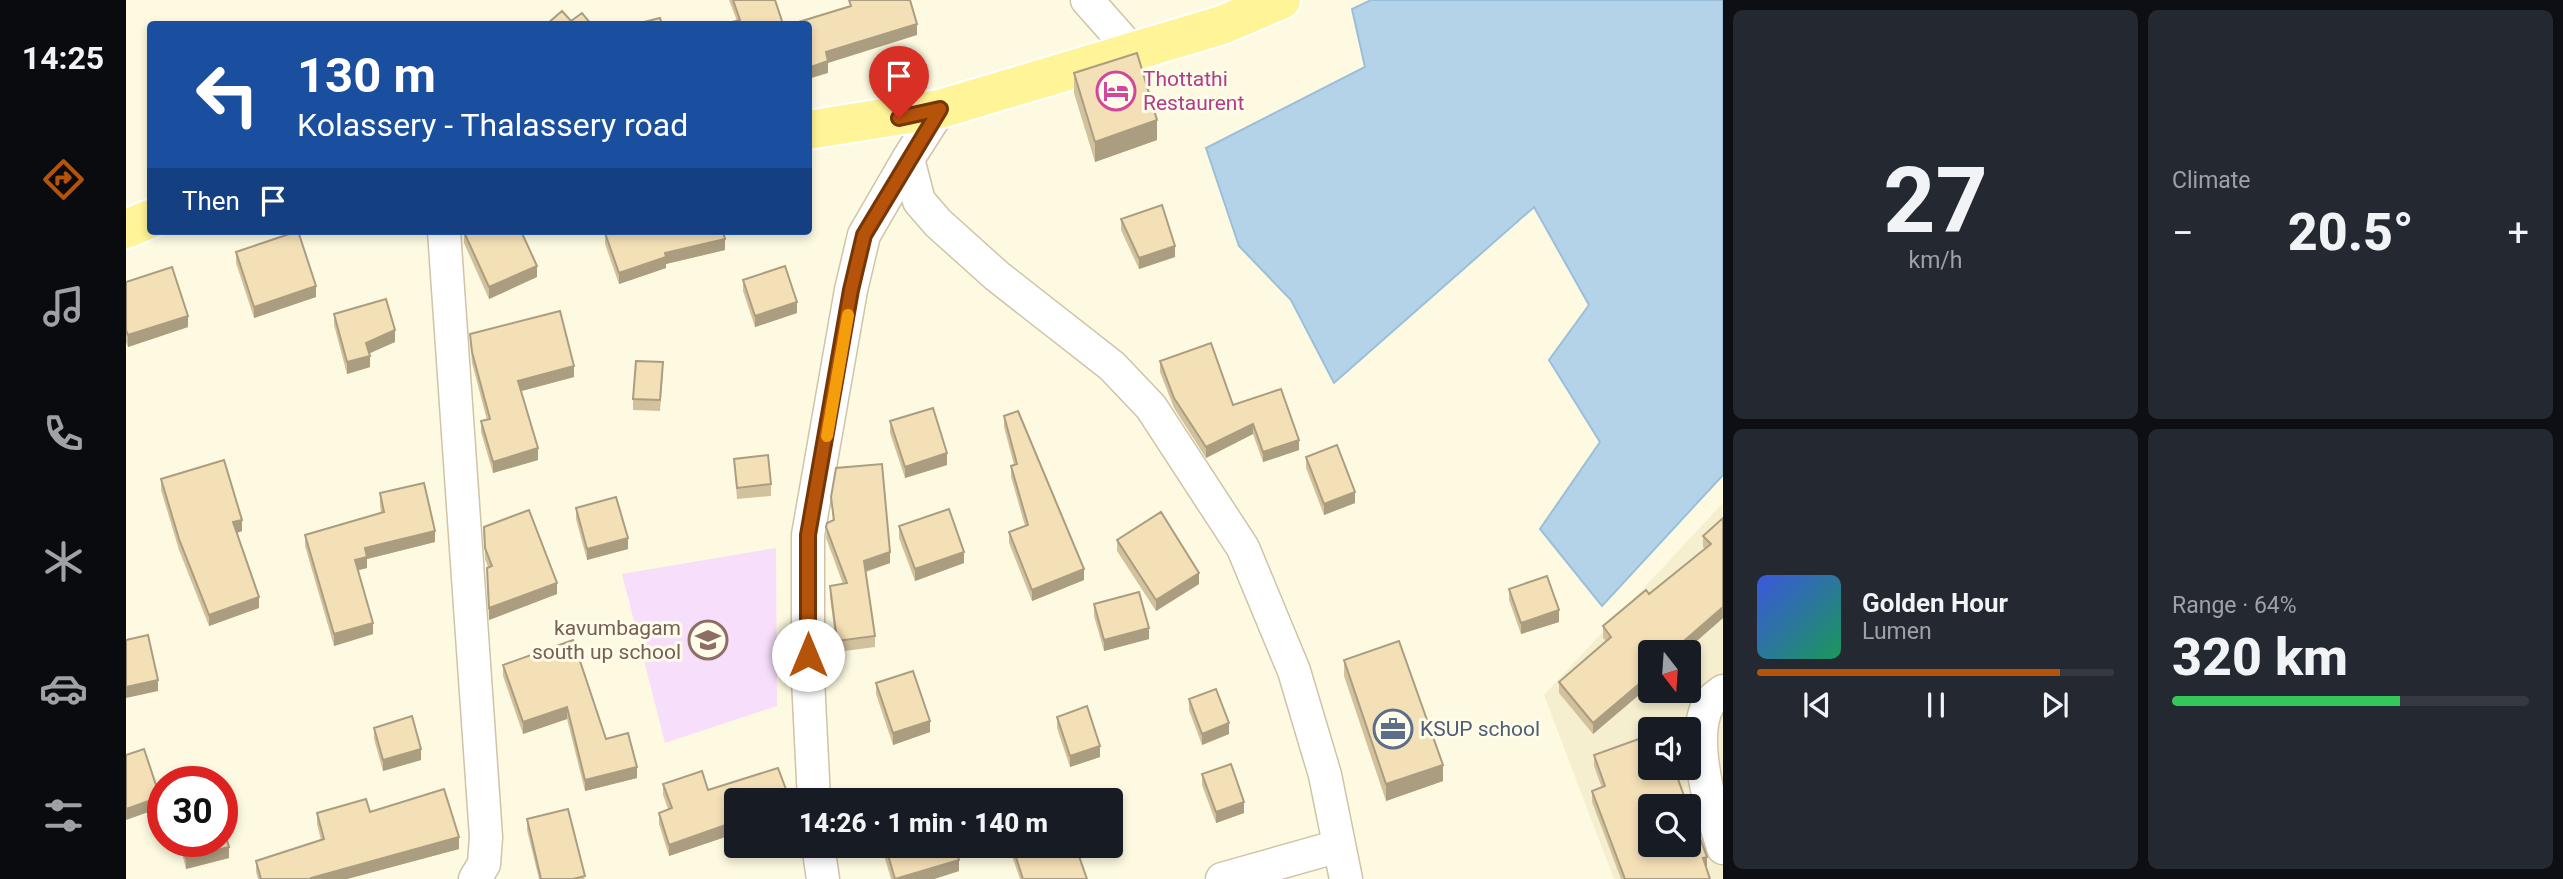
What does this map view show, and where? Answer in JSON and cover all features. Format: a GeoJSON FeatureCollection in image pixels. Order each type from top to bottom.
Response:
{"type":"FeatureCollection","features":[{"type":"Feature","properties":{"kind":"main road"},"geometry":{"type":"LineString","coordinates":[[812,129],[940,109],[1222,25],[1282,0]]}},
{"type":"Feature","properties":{"kind":"main road"},"geometry":{"type":"LineString","coordinates":[[126,229],[147,220]]}},
{"type":"Feature","properties":{"kind":"street"},"geometry":{"type":"LineString","coordinates":[[1087,0],[1133,52]]}},
{"type":"Feature","properties":{"kind":"street"},"geometry":{"type":"LineString","coordinates":[[813,788],[808,678],[808,535],[851,290],[864,235],[940,109]]}},
{"type":"Feature","properties":{"kind":"street"},"geometry":{"type":"LineString","coordinates":[[908,159],[919,201],[938,223],[997,276],[1112,366],[1151,407],[1243,548],[1294,671],[1325,775],[1346,879]]}},
{"type":"Feature","properties":{"kind":"street"},"geometry":{"type":"LineString","coordinates":[[444,235],[486,837],[484,864],[475,879]]}},
{"type":"Feature","properties":{"kind":"street"},"geometry":{"type":"LineString","coordinates":[[1723,691],[1710,702],[1701,736],[1708,797],[1723,848]]}},
{"type":"Feature","properties":{"kind":"street"},"geometry":{"type":"LineString","coordinates":[[1701,736],[1723,768]]}},
{"type":"Feature","properties":{"kind":"street"},"geometry":{"type":"LineString","coordinates":[[1222,879],[1339,846]]}},
{"type":"Feature","properties":{"kind":"street"},"geometry":{"type":"LineString","coordinates":[[820,858],[823,879]]}},
{"type":"Feature","properties":{"kind":"shaded area"},"geometry":{"type":"Polygon","coordinates":[[[1723,503],[1723,879],[1614,879],[1544,695],[1723,503]]]}},
{"type":"Feature","properties":{"kind":"shaded area","name":"kavumbagam south up school"},"geometry":{"type":"Polygon","coordinates":[[[776,548],[777,706],[665,743],[622,574],[776,548]]]}},
{"type":"Feature","properties":{"kind":"water"},"geometry":{"type":"Polygon","coordinates":[[[1371,0],[1723,0],[1723,475],[1602,606],[1540,529],[1600,442],[1549,360],[1589,305],[1534,207],[1334,383],[1291,300],[1239,246],[1206,148],[1365,67],[1352,9],[1371,0]]]}},
{"type":"Feature","properties":{"kind":"building"},"geometry":{"type":"Polygon","coordinates":[[[733,0],[775,0],[782,21],[736,21],[740,20],[733,0]]]}},
{"type":"Feature","properties":{"kind":"building"},"geometry":{"type":"Polygon","coordinates":[[[849,0],[910,0],[917,24],[826,52],[828,61],[812,67],[812,21],[802,21],[851,6],[849,0]]]}},
{"type":"Feature","properties":{"kind":"building"},"geometry":{"type":"Polygon","coordinates":[[[562,11],[571,21],[550,21],[562,11]]]}},
{"type":"Feature","properties":{"kind":"building"},"geometry":{"type":"Polygon","coordinates":[[[582,13],[589,21],[571,21],[582,13]]]}},
{"type":"Feature","properties":{"kind":"building"},"geometry":{"type":"Polygon","coordinates":[[[1137,53],[1157,120],[1095,142],[1074,73],[1137,53]]]}},
{"type":"Feature","properties":{"kind":"building"},"geometry":{"type":"Polygon","coordinates":[[[1162,205],[1175,246],[1139,258],[1121,219],[1162,205]]]}},
{"type":"Feature","properties":{"kind":"building"},"geometry":{"type":"Polygon","coordinates":[[[286,235],[299,235],[316,286],[254,307],[236,252],[286,235]]]}},
{"type":"Feature","properties":{"kind":"building"},"geometry":{"type":"Polygon","coordinates":[[[465,235],[523,235],[537,266],[489,287],[465,235]]]}},
{"type":"Feature","properties":{"kind":"building"},"geometry":{"type":"Polygon","coordinates":[[[606,235],[724,235],[725,239],[665,253],[666,257],[619,273],[606,235]]]}},
{"type":"Feature","properties":{"kind":"building"},"geometry":{"type":"Polygon","coordinates":[[[785,266],[797,302],[755,316],[743,280],[785,266]]]}},
{"type":"Feature","properties":{"kind":"building"},"geometry":{"type":"Polygon","coordinates":[[[172,267],[188,316],[128,335],[126,282],[172,267]]]}},
{"type":"Feature","properties":{"kind":"building"},"geometry":{"type":"Polygon","coordinates":[[[386,299],[395,330],[366,343],[370,356],[347,362],[334,314],[386,299]]]}},
{"type":"Feature","properties":{"kind":"building"},"geometry":{"type":"Polygon","coordinates":[[[560,311],[574,366],[518,381],[538,448],[493,462],[481,421],[490,419],[472,352],[470,334],[560,311]]]}},
{"type":"Feature","properties":{"kind":"building"},"geometry":{"type":"Polygon","coordinates":[[[1211,343],[1233,405],[1281,389],[1299,440],[1263,452],[1253,424],[1206,447],[1174,398],[1160,361],[1211,343]]]}},
{"type":"Feature","properties":{"kind":"building"},"geometry":{"type":"Polygon","coordinates":[[[636,361],[663,362],[660,400],[633,399],[636,361]]]}},
{"type":"Feature","properties":{"kind":"building"},"geometry":{"type":"Polygon","coordinates":[[[933,408],[947,453],[905,467],[890,421],[933,408]]]}},
{"type":"Feature","properties":{"kind":"building"},"geometry":{"type":"Polygon","coordinates":[[[1018,411],[1084,569],[1032,590],[1009,532],[1028,525],[1011,466],[1017,464],[1004,416],[1018,411]]]}},
{"type":"Feature","properties":{"kind":"building"},"geometry":{"type":"Polygon","coordinates":[[[1337,445],[1355,492],[1324,504],[1306,457],[1337,445]]]}},
{"type":"Feature","properties":{"kind":"building"},"geometry":{"type":"Polygon","coordinates":[[[768,455],[771,484],[737,488],[734,459],[768,455]]]}},
{"type":"Feature","properties":{"kind":"building"},"geometry":{"type":"Polygon","coordinates":[[[224,460],[242,520],[233,522],[259,597],[209,615],[179,539],[161,479],[224,460]]]}},
{"type":"Feature","properties":{"kind":"building"},"geometry":{"type":"Polygon","coordinates":[[[882,464],[890,552],[864,561],[875,636],[837,641],[830,586],[847,583],[826,527],[827,523],[834,520],[831,497],[836,468],[882,464]]]}},
{"type":"Feature","properties":{"kind":"building"},"geometry":{"type":"Polygon","coordinates":[[[424,483],[435,531],[365,548],[367,557],[355,560],[373,623],[334,634],[305,535],[384,512],[380,493],[424,483]]]}},
{"type":"Feature","properties":{"kind":"building"},"geometry":{"type":"Polygon","coordinates":[[[616,497],[628,538],[587,549],[576,508],[616,497]]]}},
{"type":"Feature","properties":{"kind":"building"},"geometry":{"type":"Polygon","coordinates":[[[949,509],[964,552],[915,569],[899,526],[949,509]]]}},
{"type":"Feature","properties":{"kind":"building"},"geometry":{"type":"Polygon","coordinates":[[[529,510],[557,583],[489,608],[487,568],[492,566],[485,548],[484,527],[529,510]]]}},
{"type":"Feature","properties":{"kind":"building"},"geometry":{"type":"Polygon","coordinates":[[[1161,512],[1199,573],[1156,600],[1117,540],[1161,512]]]}},
{"type":"Feature","properties":{"kind":"building"},"geometry":{"type":"Polygon","coordinates":[[[1723,518],[1723,607],[1685,640],[1638,640],[1638,685],[1593,723],[1559,682],[1611,637],[1603,626],[1646,590],[1649,594],[1711,544],[1703,536],[1723,518]]]}},
{"type":"Feature","properties":{"kind":"building"},"geometry":{"type":"Polygon","coordinates":[[[1547,576],[1559,610],[1521,623],[1509,589],[1547,576]]]}},
{"type":"Feature","properties":{"kind":"building"},"geometry":{"type":"Polygon","coordinates":[[[1139,592],[1149,628],[1104,640],[1094,604],[1139,592]]]}},
{"type":"Feature","properties":{"kind":"building"},"geometry":{"type":"Polygon","coordinates":[[[148,635],[158,680],[126,687],[126,640],[148,635]]]}},
{"type":"Feature","properties":{"kind":"building"},"geometry":{"type":"Polygon","coordinates":[[[573,640],[606,739],[628,733],[637,767],[585,780],[567,707],[523,722],[503,665],[573,640]]]}},
{"type":"Feature","properties":{"kind":"building","name":"KSUP school"},"geometry":{"type":"Polygon","coordinates":[[[1399,641],[1443,765],[1386,784],[1344,660],[1399,641]]]}},
{"type":"Feature","properties":{"kind":"building"},"geometry":{"type":"Polygon","coordinates":[[[913,671],[930,721],[893,733],[876,683],[913,671]]]}},
{"type":"Feature","properties":{"kind":"building"},"geometry":{"type":"Polygon","coordinates":[[[1216,689],[1229,723],[1202,734],[1189,699],[1216,689]]]}},
{"type":"Feature","properties":{"kind":"building"},"geometry":{"type":"Polygon","coordinates":[[[1087,706],[1100,746],[1070,756],[1057,717],[1087,706]]]}},
{"type":"Feature","properties":{"kind":"building"},"geometry":{"type":"Polygon","coordinates":[[[412,716],[421,749],[383,760],[374,728],[412,716]]]}},
{"type":"Feature","properties":{"kind":"building"},"geometry":{"type":"Polygon","coordinates":[[[1638,739],[1638,780],[1678,780],[1683,794],[1638,794],[1638,857],[1701,857],[1701,841],[1707,857],[1703,858],[1710,879],[1625,879],[1592,791],[1605,786],[1594,755],[1638,739]]]}},
{"type":"Feature","properties":{"kind":"building"},"geometry":{"type":"Polygon","coordinates":[[[144,749],[150,766],[147,766],[147,802],[126,809],[126,755],[144,749]]]}},
{"type":"Feature","properties":{"kind":"building"},"geometry":{"type":"Polygon","coordinates":[[[1231,764],[1244,802],[1216,812],[1202,774],[1231,764]]]}},
{"type":"Feature","properties":{"kind":"building"},"geometry":{"type":"Polygon","coordinates":[[[778,768],[786,788],[724,788],[724,826],[669,845],[659,813],[672,808],[663,784],[702,771],[708,790],[778,768]]]}},
{"type":"Feature","properties":{"kind":"building"},"geometry":{"type":"Polygon","coordinates":[[[444,789],[459,837],[311,879],[261,879],[256,861],[324,839],[317,813],[366,799],[370,812],[444,789]]]}},
{"type":"Feature","properties":{"kind":"building"},"geometry":{"type":"Polygon","coordinates":[[[568,809],[585,876],[573,879],[541,879],[527,819],[568,809]]]}},
{"type":"Feature","properties":{"kind":"building"},"geometry":{"type":"Polygon","coordinates":[[[889,858],[959,860],[895,879],[889,858]]]}},
{"type":"Feature","properties":{"kind":"building"},"geometry":{"type":"Polygon","coordinates":[[[1016,858],[1080,858],[1087,879],[1023,879],[1016,858]]]}},
{"type":"Feature","properties":{"kind":"slow traffic"},"geometry":{"type":"LineString","coordinates":[[827,436],[848,315]]}},
{"type":"Feature","properties":{"kind":"place","name":"Thottathi Restaurent"},"geometry":{"type":"Point","coordinates":[1116,91]}},
{"type":"Feature","properties":{"kind":"place","name":"kavumbagam south up school"},"geometry":{"type":"Point","coordinates":[708,640]}},
{"type":"Feature","properties":{"kind":"place","name":"KSUP school"},"geometry":{"type":"Point","coordinates":[1393,729]}},
{"type":"Feature","properties":{"kind":"route"},"geometry":{"type":"LineString","coordinates":[[808,655],[808,535],[851,290],[864,235],[940,109],[899,118]]}}]}
